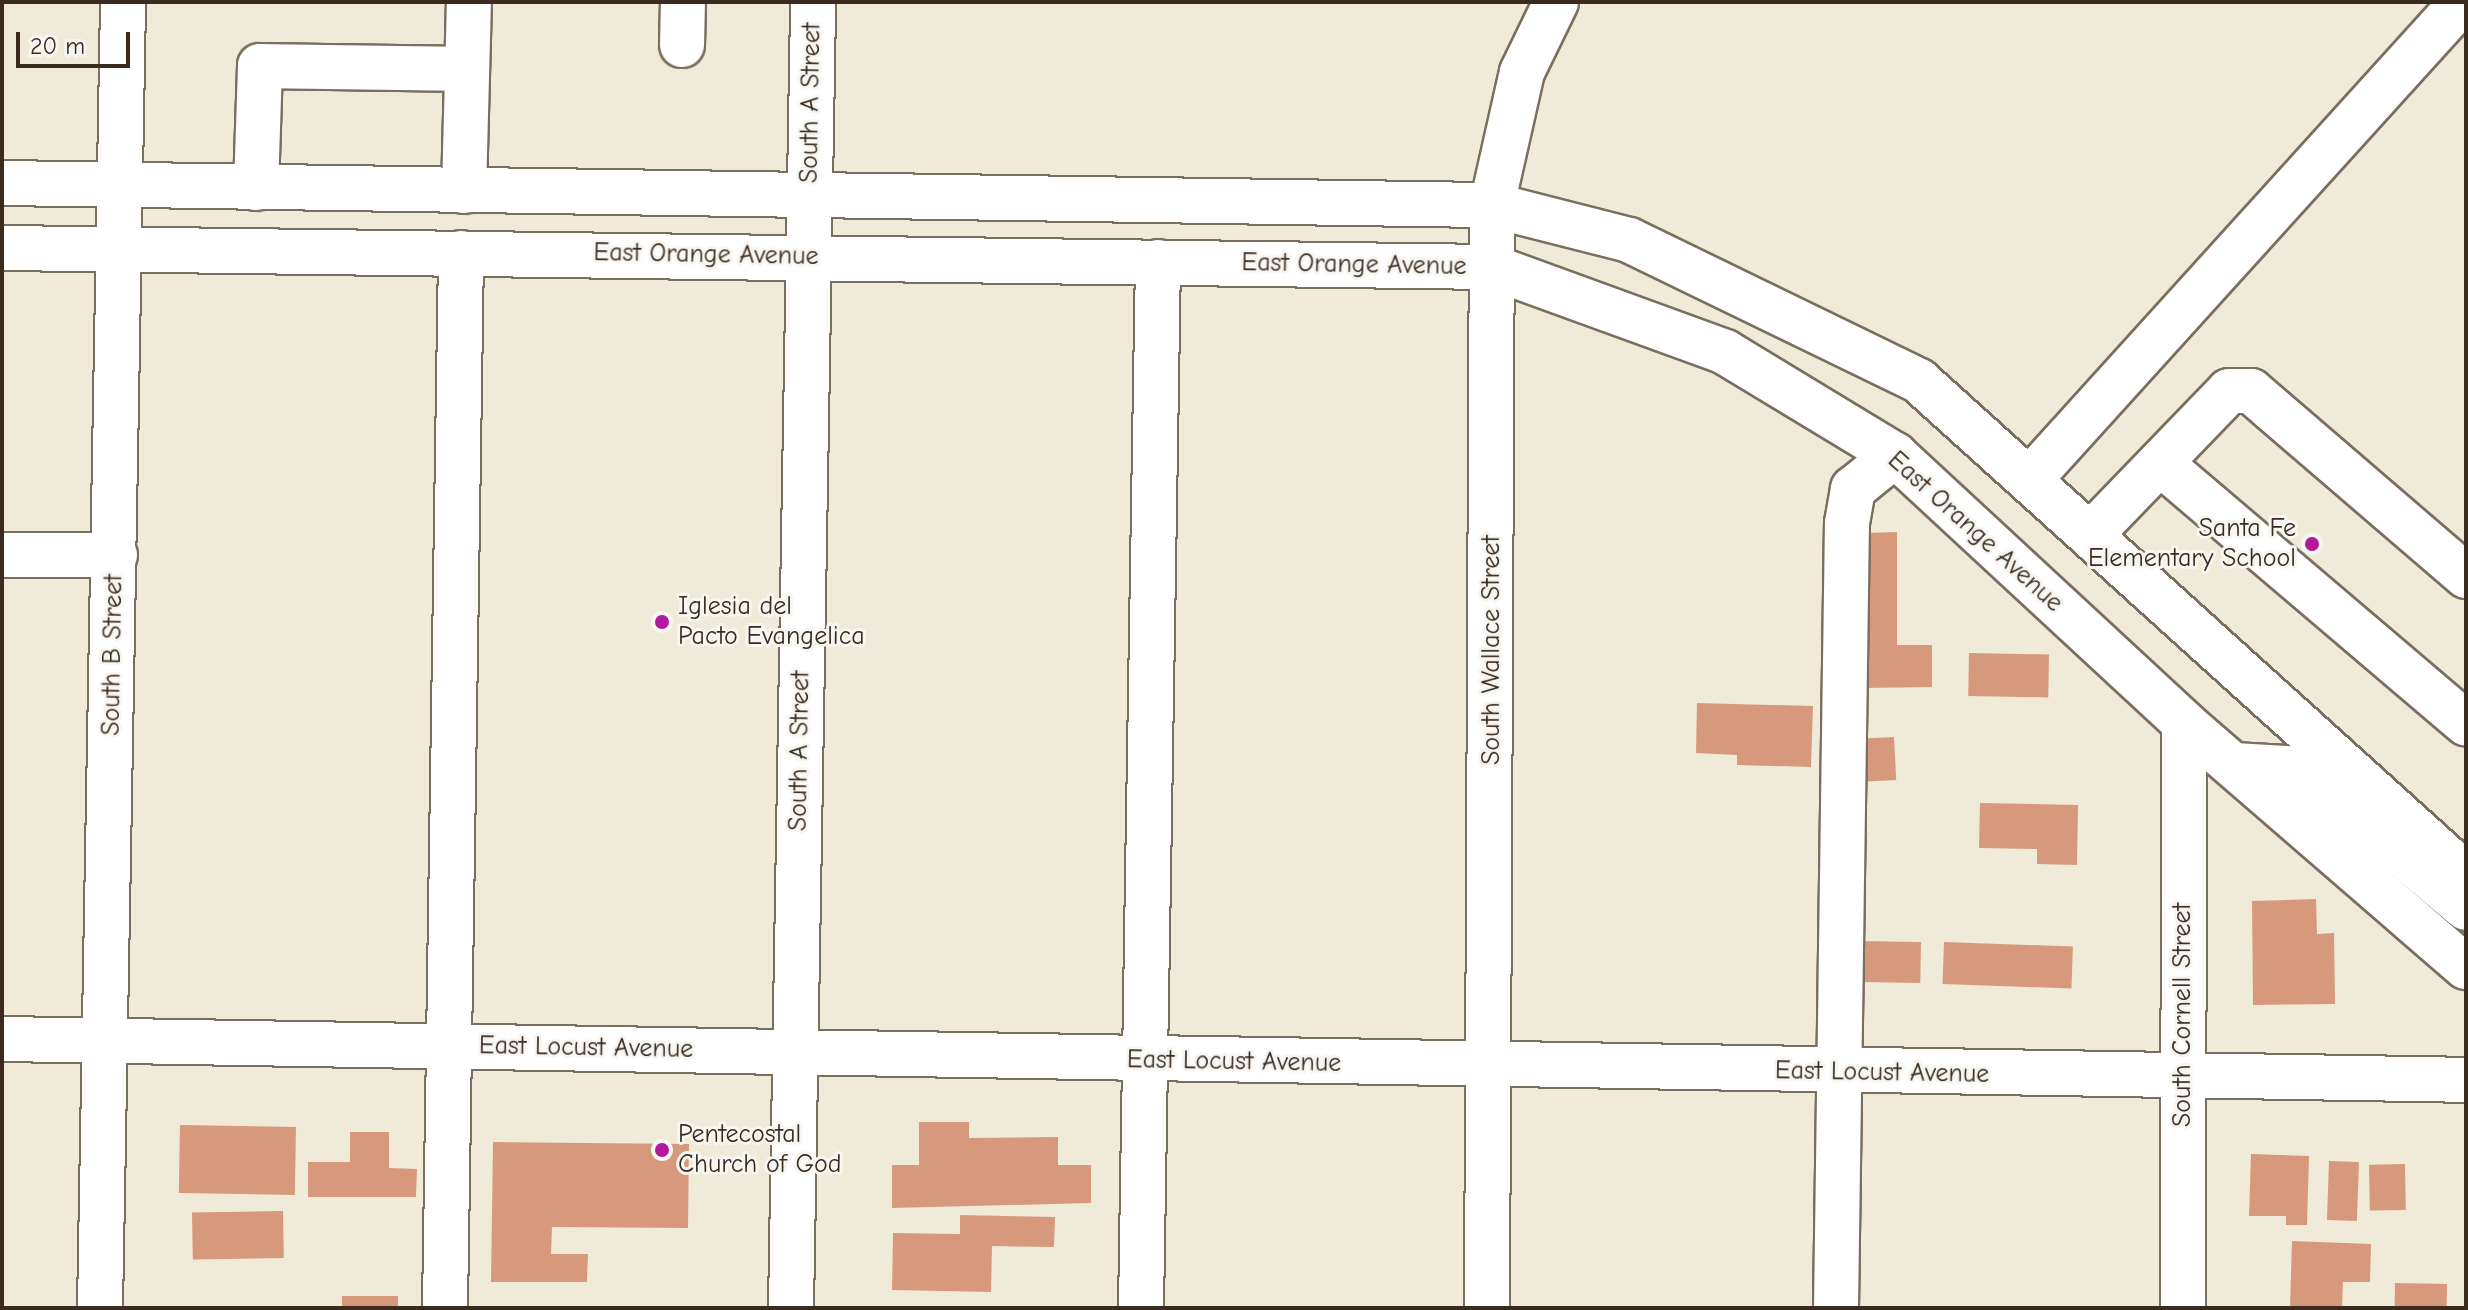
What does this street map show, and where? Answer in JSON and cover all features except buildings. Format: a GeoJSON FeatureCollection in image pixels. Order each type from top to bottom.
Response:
{"type":"FeatureCollection","features":[{"type":"Feature","properties":{"kind":"street","name":"South B Street"},"geometry":{"type":"LineString","coordinates":[[100,1308],[123,2]]}},
{"type":"Feature","properties":{"kind":"street"},"geometry":{"type":"LineString","coordinates":[[464,191],[469,2]]}},
{"type":"Feature","properties":{"kind":"street"},"geometry":{"type":"LineString","coordinates":[[682,45],[683,2]]}},
{"type":"Feature","properties":{"kind":"street","name":"South A Street"},"geometry":{"type":"LineString","coordinates":[[791,1308],[813,2]]}},
{"type":"Feature","properties":{"kind":"street","name":"South Wallace Street"},"geometry":{"type":"LineString","coordinates":[[1487,1308],[1491,1068],[1492,205],[1522,72],[1556,2]]}},
{"type":"Feature","properties":{"kind":"street"},"geometry":{"type":"LineString","coordinates":[[2030,479],[2462,2]]}},
{"type":"Feature","properties":{"kind":"street"},"geometry":{"type":"LineString","coordinates":[[256,188],[260,66],[467,69]]}},
{"type":"Feature","properties":{"kind":"street"},"geometry":{"type":"LineString","coordinates":[[2,183],[1492,205],[1629,240],[1865,352],[1919,381],[2092,533],[2466,875]]}},
{"type":"Feature","properties":{"kind":"street","name":"East Orange Avenue"},"geometry":{"type":"LineString","coordinates":[[2,248],[1492,267],[1725,352],[1895,455],[2184,723],[2466,967]]}},
{"type":"Feature","properties":{"kind":"street"},"geometry":{"type":"LineString","coordinates":[[445,1308],[461,253]]}},
{"type":"Feature","properties":{"kind":"street"},"geometry":{"type":"LineString","coordinates":[[1141,1308],[1158,262]]}},
{"type":"Feature","properties":{"kind":"street"},"geometry":{"type":"LineString","coordinates":[[2092,533],[2229,391],[2251,391],[2466,576]]}},
{"type":"Feature","properties":{"kind":"street"},"geometry":{"type":"LineString","coordinates":[[1836,1308],[1847,523],[1853,489],[1895,455]]}},
{"type":"Feature","properties":{"kind":"street"},"geometry":{"type":"LineString","coordinates":[[2160,463],[2466,723]]}},
{"type":"Feature","properties":{"kind":"street"},"geometry":{"type":"LineString","coordinates":[[2,555],[115,555]]}},
{"type":"Feature","properties":{"kind":"street","name":"South Cornell Street"},"geometry":{"type":"LineString","coordinates":[[2183,1308],[2184,723]]}},
{"type":"Feature","properties":{"kind":"street"},"geometry":{"type":"LineString","coordinates":[[2234,765],[2286,768],[2321,786],[2466,908]]}},
{"type":"Feature","properties":{"kind":"street","name":"East Locust Avenue"},"geometry":{"type":"LineString","coordinates":[[2,1039],[795,1052],[1491,1068],[2466,1080]]}},
{"type":"Feature","properties":{"kind":"place","name":"Santa Fe Elementary School"},"geometry":{"type":"Point","coordinates":[2312,544]}},
{"type":"Feature","properties":{"kind":"place","name":"Iglesia del Pacto Evangelica"},"geometry":{"type":"Point","coordinates":[662,622]}},
{"type":"Feature","properties":{"kind":"place","name":"Pentecostal Church of God"},"geometry":{"type":"Point","coordinates":[662,1150]}}]}
